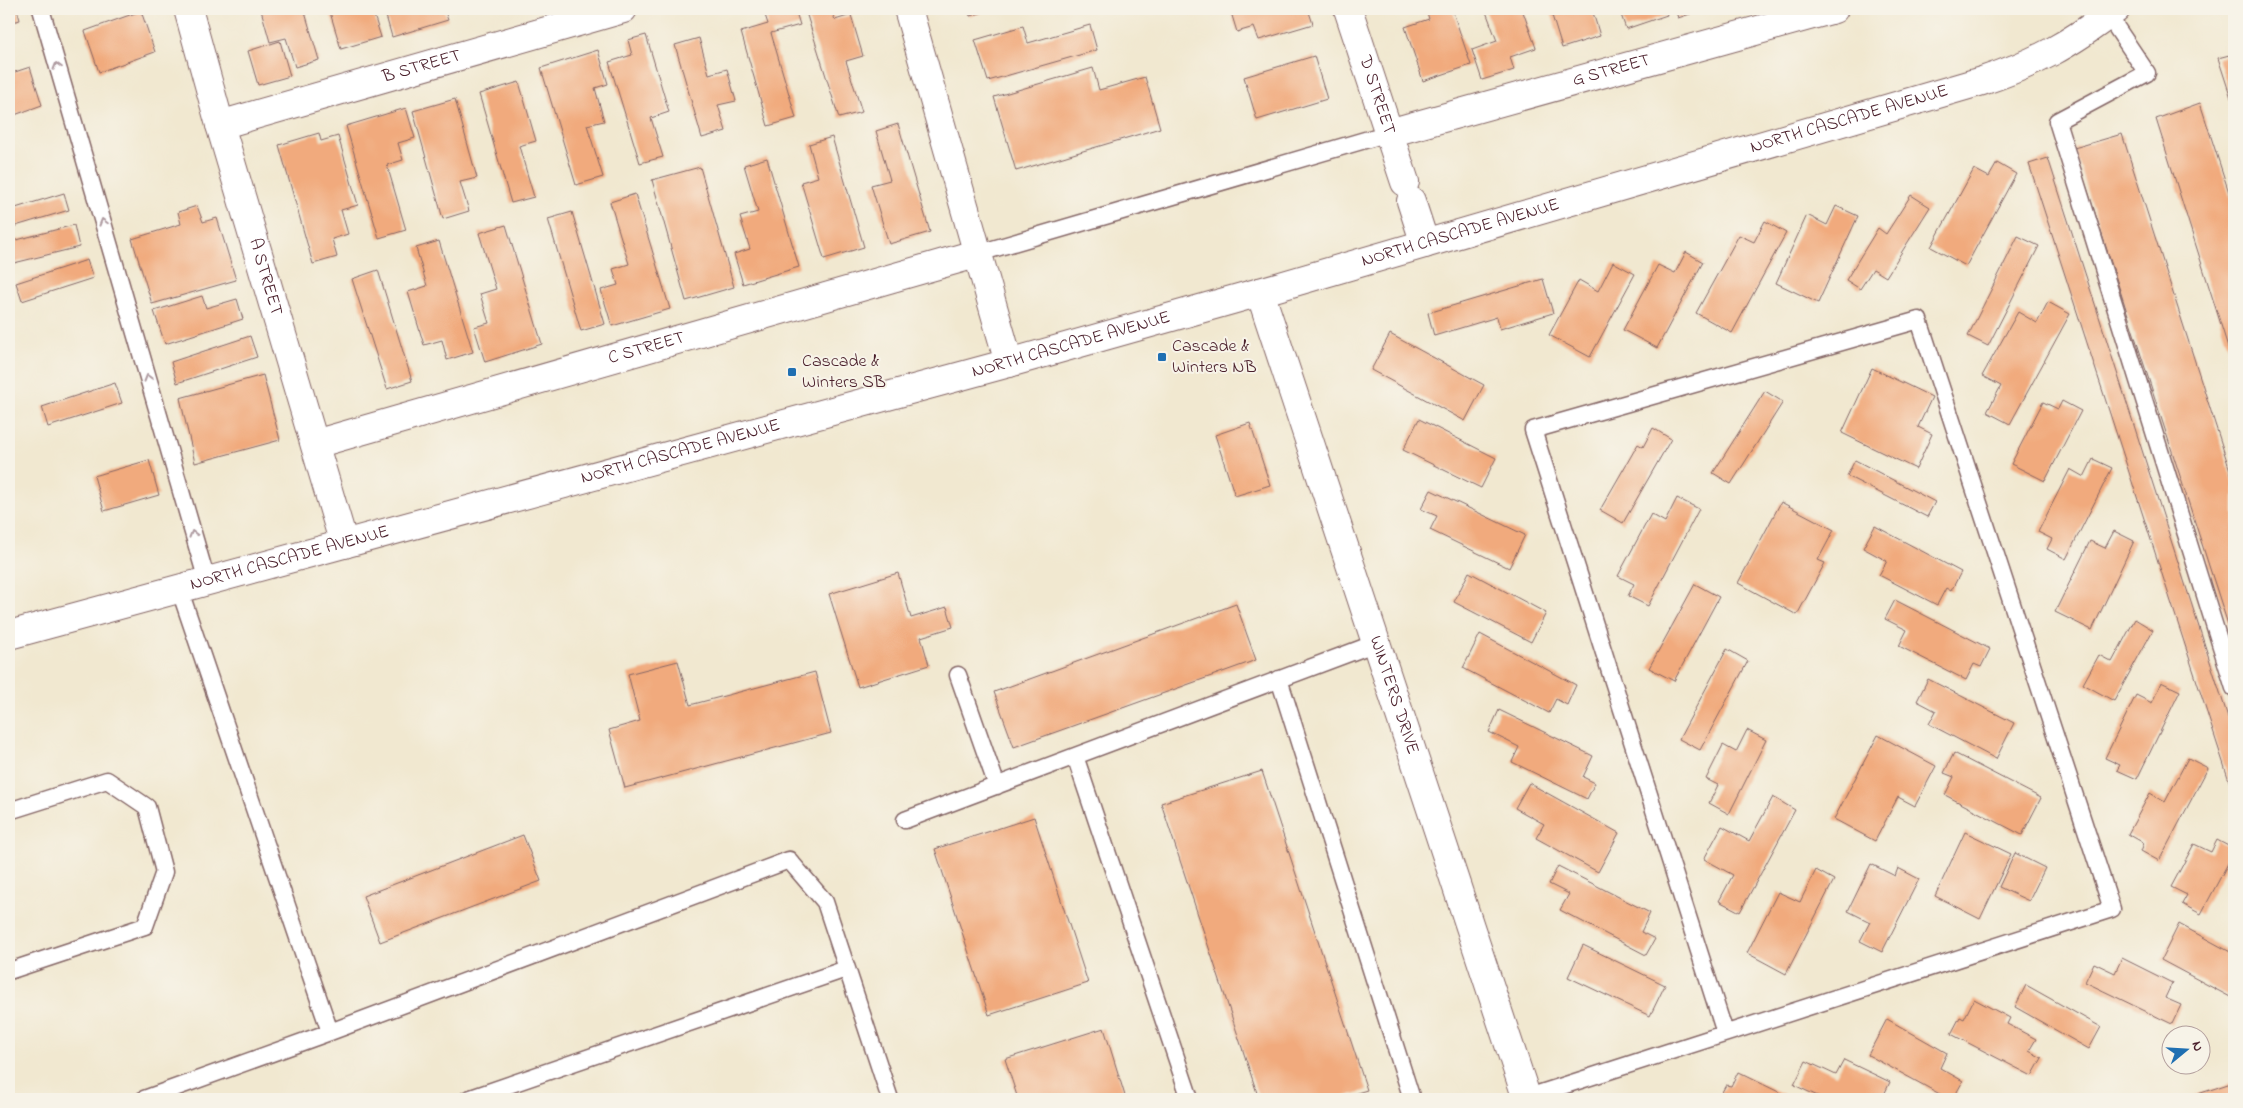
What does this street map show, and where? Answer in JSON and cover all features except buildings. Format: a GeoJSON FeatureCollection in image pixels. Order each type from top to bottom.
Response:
{"type":"FeatureCollection","features":[{"type":"Feature","properties":{"kind":"street","name":"A STREET"},"geometry":{"type":"LineString","coordinates":[[188,9],[220,125],[344,544]]}},
{"type":"Feature","properties":{"kind":"street","name":"B STREET"},"geometry":{"type":"LineString","coordinates":[[220,125],[623,9]]}},
{"type":"Feature","properties":{"kind":"street"},"geometry":{"type":"LineString","coordinates":[[908,9],[1009,362]]}},
{"type":"Feature","properties":{"kind":"street","name":"D STREET"},"geometry":{"type":"LineString","coordinates":[[1348,9],[1424,244]]}},
{"type":"Feature","properties":{"kind":"street","name":"G STREET"},"geometry":{"type":"LineString","coordinates":[[1388,133],[1834,9]]}},
{"type":"Feature","properties":{"kind":"street","name":"NORTH CASCADE AVENUE"},"geometry":{"type":"LineString","coordinates":[[9,635],[1260,292],[1990,78],[2023,67],[2056,51],[2112,12]]}},
{"type":"Feature","properties":{"kind":"street","name":"C STREET"},"geometry":{"type":"LineString","coordinates":[[315,444],[979,253]]}},
{"type":"Feature","properties":{"kind":"street","name":"WINTERS DRIVE"},"geometry":{"type":"LineString","coordinates":[[1260,292],[1525,1099]]}},
{"type":"Feature","properties":{"kind":"lane"},"geometry":{"type":"LineString","coordinates":[[41,9],[207,581]]}},
{"type":"Feature","properties":{"kind":"lane"},"geometry":{"type":"LineString","coordinates":[[2112,12],[2147,73],[2057,120],[2234,688]]}},
{"type":"Feature","properties":{"kind":"lane"},"geometry":{"type":"LineString","coordinates":[[979,253],[1388,133]]}},
{"type":"Feature","properties":{"kind":"lane"},"geometry":{"type":"LineString","coordinates":[[1525,1099],[2112,909],[1919,320],[1533,430],[1725,1033]]}},
{"type":"Feature","properties":{"kind":"lane"},"geometry":{"type":"LineString","coordinates":[[179,588],[330,1032]]}},
{"type":"Feature","properties":{"kind":"lane"},"geometry":{"type":"LineString","coordinates":[[905,820],[1376,643]]}},
{"type":"Feature","properties":{"kind":"lane"},"geometry":{"type":"LineString","coordinates":[[958,675],[997,786]]}},
{"type":"Feature","properties":{"kind":"lane"},"geometry":{"type":"LineString","coordinates":[[1279,679],[1412,1099]]}},
{"type":"Feature","properties":{"kind":"lane"},"geometry":{"type":"LineString","coordinates":[[1075,756],[1190,1099]]}},
{"type":"Feature","properties":{"kind":"lane"},"geometry":{"type":"LineString","coordinates":[[9,811],[106,780],[147,806],[164,872],[145,926],[9,972]]}},
{"type":"Feature","properties":{"kind":"lane"},"geometry":{"type":"LineString","coordinates":[[144,1099],[330,1032],[789,860],[825,902],[890,1099]]}},
{"type":"Feature","properties":{"kind":"lane"},"geometry":{"type":"LineString","coordinates":[[468,1099],[846,969]]}},
{"type":"Feature","properties":{"kind":"place","name":"Cascade & Winters NB"},"geometry":{"type":"Point","coordinates":[1162,357]}},
{"type":"Feature","properties":{"kind":"place","name":"Cascade & Winters SB"},"geometry":{"type":"Point","coordinates":[792,372]}}]}
